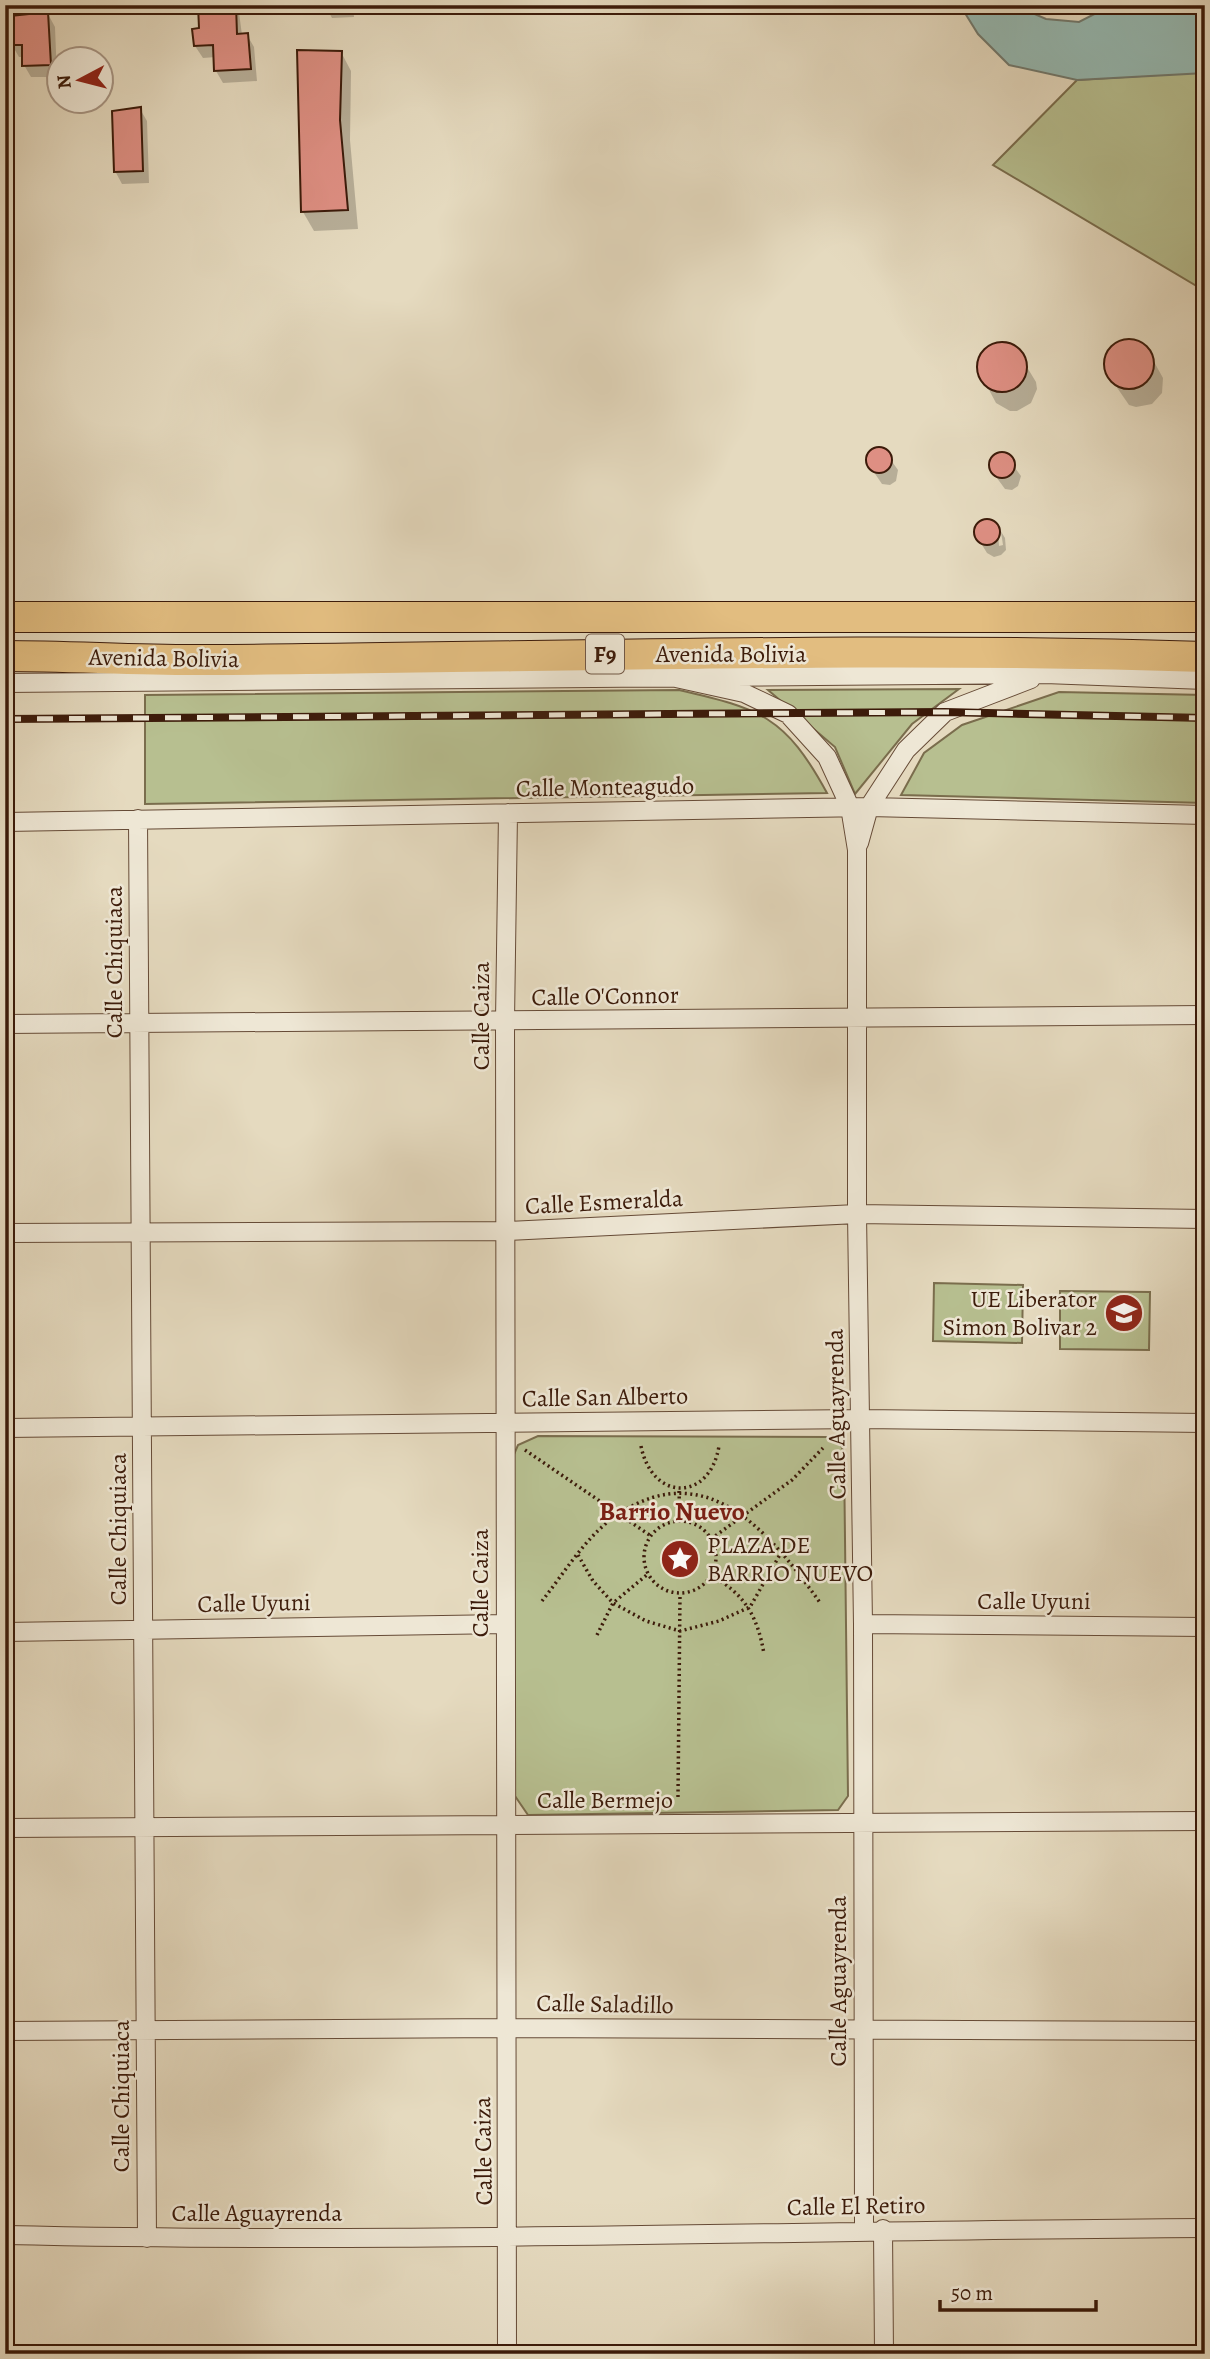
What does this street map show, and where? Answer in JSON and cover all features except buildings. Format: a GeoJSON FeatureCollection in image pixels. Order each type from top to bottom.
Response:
{"type":"FeatureCollection","features":[{"type":"Feature","properties":{"kind":"highway","name":"Avenida Bolivia"},"geometry":{"type":"LineString","coordinates":[[5,617],[1205,617]]}},
{"type":"Feature","properties":{"kind":"highway","name":"Avenida Bolivia"},"geometry":{"type":"LineString","coordinates":[[5,656],[206,660],[595,654],[1100,654],[1205,657]]}},
{"type":"Feature","properties":{"kind":"street"},"geometry":{"type":"LineString","coordinates":[[858,850],[869,807],[906,750],[945,712],[1100,654]]}},
{"type":"Feature","properties":{"kind":"street"},"geometry":{"type":"LineString","coordinates":[[5,683],[1045,674],[1205,680]]}},
{"type":"Feature","properties":{"kind":"street"},"geometry":{"type":"LineString","coordinates":[[677,678],[744,693],[788,714],[827,757],[850,807],[858,850]]}},
{"type":"Feature","properties":{"kind":"street","name":"Calle Monteagudo"},"geometry":{"type":"LineString","coordinates":[[5,822],[850,807],[1205,816]]}},
{"type":"Feature","properties":{"kind":"street","name":"Calle Caiza"},"geometry":{"type":"LineString","coordinates":[[507,2354],[509,2236],[506,2028],[505,1021],[508,813]]}},
{"type":"Feature","properties":{"kind":"street","name":"Calle Chiquiaca"},"geometry":{"type":"LineString","coordinates":[[138,820],[147,2238]]}},
{"type":"Feature","properties":{"kind":"street","name":"Calle Aguayrenda"},"geometry":{"type":"LineString","coordinates":[[858,850],[856,1017],[863,1624],[864,2230]]}},
{"type":"Feature","properties":{"kind":"street","name":"Calle O'Connor"},"geometry":{"type":"LineString","coordinates":[[5,1024],[1205,1015]]}},
{"type":"Feature","properties":{"kind":"street","name":"Calle Esmeralda"},"geometry":{"type":"LineString","coordinates":[[5,1233],[507,1231],[857,1214],[1205,1219]]}},
{"type":"Feature","properties":{"kind":"street","name":"Calle San Alberto"},"geometry":{"type":"LineString","coordinates":[[5,1428],[861,1419],[1205,1423]]}},
{"type":"Feature","properties":{"kind":"street","name":"Calle Uyuni"},"geometry":{"type":"LineString","coordinates":[[5,1632],[505,1624]]}},
{"type":"Feature","properties":{"kind":"street","name":"Calle Uyuni"},"geometry":{"type":"LineString","coordinates":[[863,1624],[1205,1627]]}},
{"type":"Feature","properties":{"kind":"street","name":"Calle Bermejo"},"geometry":{"type":"LineString","coordinates":[[5,1828],[1205,1821]]}},
{"type":"Feature","properties":{"kind":"street","name":"Calle Saladillo"},"geometry":{"type":"LineString","coordinates":[[5,2031],[506,2028],[863,2032],[1205,2031]]}},
{"type":"Feature","properties":{"kind":"street","name":"Calle El Retiro"},"geometry":{"type":"LineString","coordinates":[[509,2236],[1205,2228]]}},
{"type":"Feature","properties":{"kind":"street"},"geometry":{"type":"LineString","coordinates":[[883,2230],[884,2354]]}},
{"type":"Feature","properties":{"kind":"street","name":"Calle Aguayrenda"},"geometry":{"type":"LineString","coordinates":[[5,2235],[147,2238],[509,2236]]}},
{"type":"Feature","properties":{"kind":"path"},"geometry":{"type":"LineString","coordinates":[[518,1444],[651,1536]]}},
{"type":"Feature","properties":{"kind":"path"},"geometry":{"type":"LineString","coordinates":[[641,1446],[651,1475],[663,1484],[711,1497],[744,1516],[783,1550],[821,1604]]}},
{"type":"Feature","properties":{"kind":"path"},"geometry":{"type":"LineString","coordinates":[[542,1601],[578,1555],[618,1514],[646,1500],[702,1481],[712,1472],[719,1446]]}},
{"type":"Feature","properties":{"kind":"path"},"geometry":{"type":"LineString","coordinates":[[711,1539],[792,1480],[823,1448]]}},
{"type":"Feature","properties":{"kind":"path"},"geometry":{"type":"LineString","coordinates":[[679,1489],[680,1521]]}},
{"type":"Feature","properties":{"kind":"path"},"geometry":{"type":"LineString","coordinates":[[680,1521],[698,1526],[711,1539],[716,1551],[711,1576],[703,1585],[680,1594],[661,1588],[648,1574],[644,1554],[651,1536],[659,1528],[680,1521]]}},
{"type":"Feature","properties":{"kind":"path"},"geometry":{"type":"LineString","coordinates":[[578,1555],[593,1581],[613,1603],[646,1620],[680,1631],[719,1621],[750,1607],[783,1550]]}},
{"type":"Feature","properties":{"kind":"path"},"geometry":{"type":"LineString","coordinates":[[597,1635],[613,1603],[648,1574]]}},
{"type":"Feature","properties":{"kind":"path"},"geometry":{"type":"LineString","coordinates":[[711,1576],[727,1584],[750,1607],[760,1627],[764,1654]]}},
{"type":"Feature","properties":{"kind":"path"},"geometry":{"type":"LineString","coordinates":[[678,1797],[680,1594]]}},
{"type":"Feature","properties":{"kind":"green space"},"geometry":{"type":"Polygon","coordinates":[[[1205,72],[1205,291],[993,165],[1077,80],[1205,72]]]}},
{"type":"Feature","properties":{"kind":"green space"},"geometry":{"type":"Polygon","coordinates":[[[959,689],[912,724],[855,794],[835,747],[768,690],[959,689]]]}},
{"type":"Feature","properties":{"kind":"green space"},"geometry":{"type":"Polygon","coordinates":[[[679,690],[731,703],[768,720],[798,747],[827,793],[145,804],[145,695],[679,690]]]}},
{"type":"Feature","properties":{"kind":"green space"},"geometry":{"type":"Polygon","coordinates":[[[1059,692],[1205,695],[1205,803],[901,795],[924,753],[962,725],[1059,692]]]}},
{"type":"Feature","properties":{"kind":"green space"},"geometry":{"type":"Polygon","coordinates":[[[934,1283],[1023,1285],[1022,1343],[933,1341],[934,1283]]]}},
{"type":"Feature","properties":{"kind":"green space"},"geometry":{"type":"Polygon","coordinates":[[[1060,1291],[1150,1292],[1149,1350],[1060,1349],[1060,1291]]]}},
{"type":"Feature","properties":{"kind":"green space"},"geometry":{"type":"Polygon","coordinates":[[[538,1436],[830,1437],[840,1443],[844,1453],[848,1796],[838,1810],[528,1815],[515,1796],[512,1459],[518,1445],[538,1436]]]}},
{"type":"Feature","properties":{"kind":"water"},"geometry":{"type":"Polygon","coordinates":[[[960,5],[1014,5],[1046,19],[1079,22],[1112,5],[1205,5],[1205,73],[1077,80],[1009,65],[978,34],[960,5]]]}},
{"type":"Feature","properties":{"kind":"railway"},"geometry":{"type":"LineString","coordinates":[[5,719],[945,712],[1205,718]]}},
{"type":"Feature","properties":{"kind":"place","name":"UE Liberator Simon Bolivar 2"},"geometry":{"type":"Point","coordinates":[1124,1313]}},
{"type":"Feature","properties":{"kind":"place","name":"PLAZA DE BARRIO NUEVO"},"geometry":{"type":"Point","coordinates":[680,1559]}},
{"type":"Feature","properties":{"kind":"district","name":"Barrio Nuevo"},"geometry":{"type":"Point","coordinates":[672,1511]}}]}
